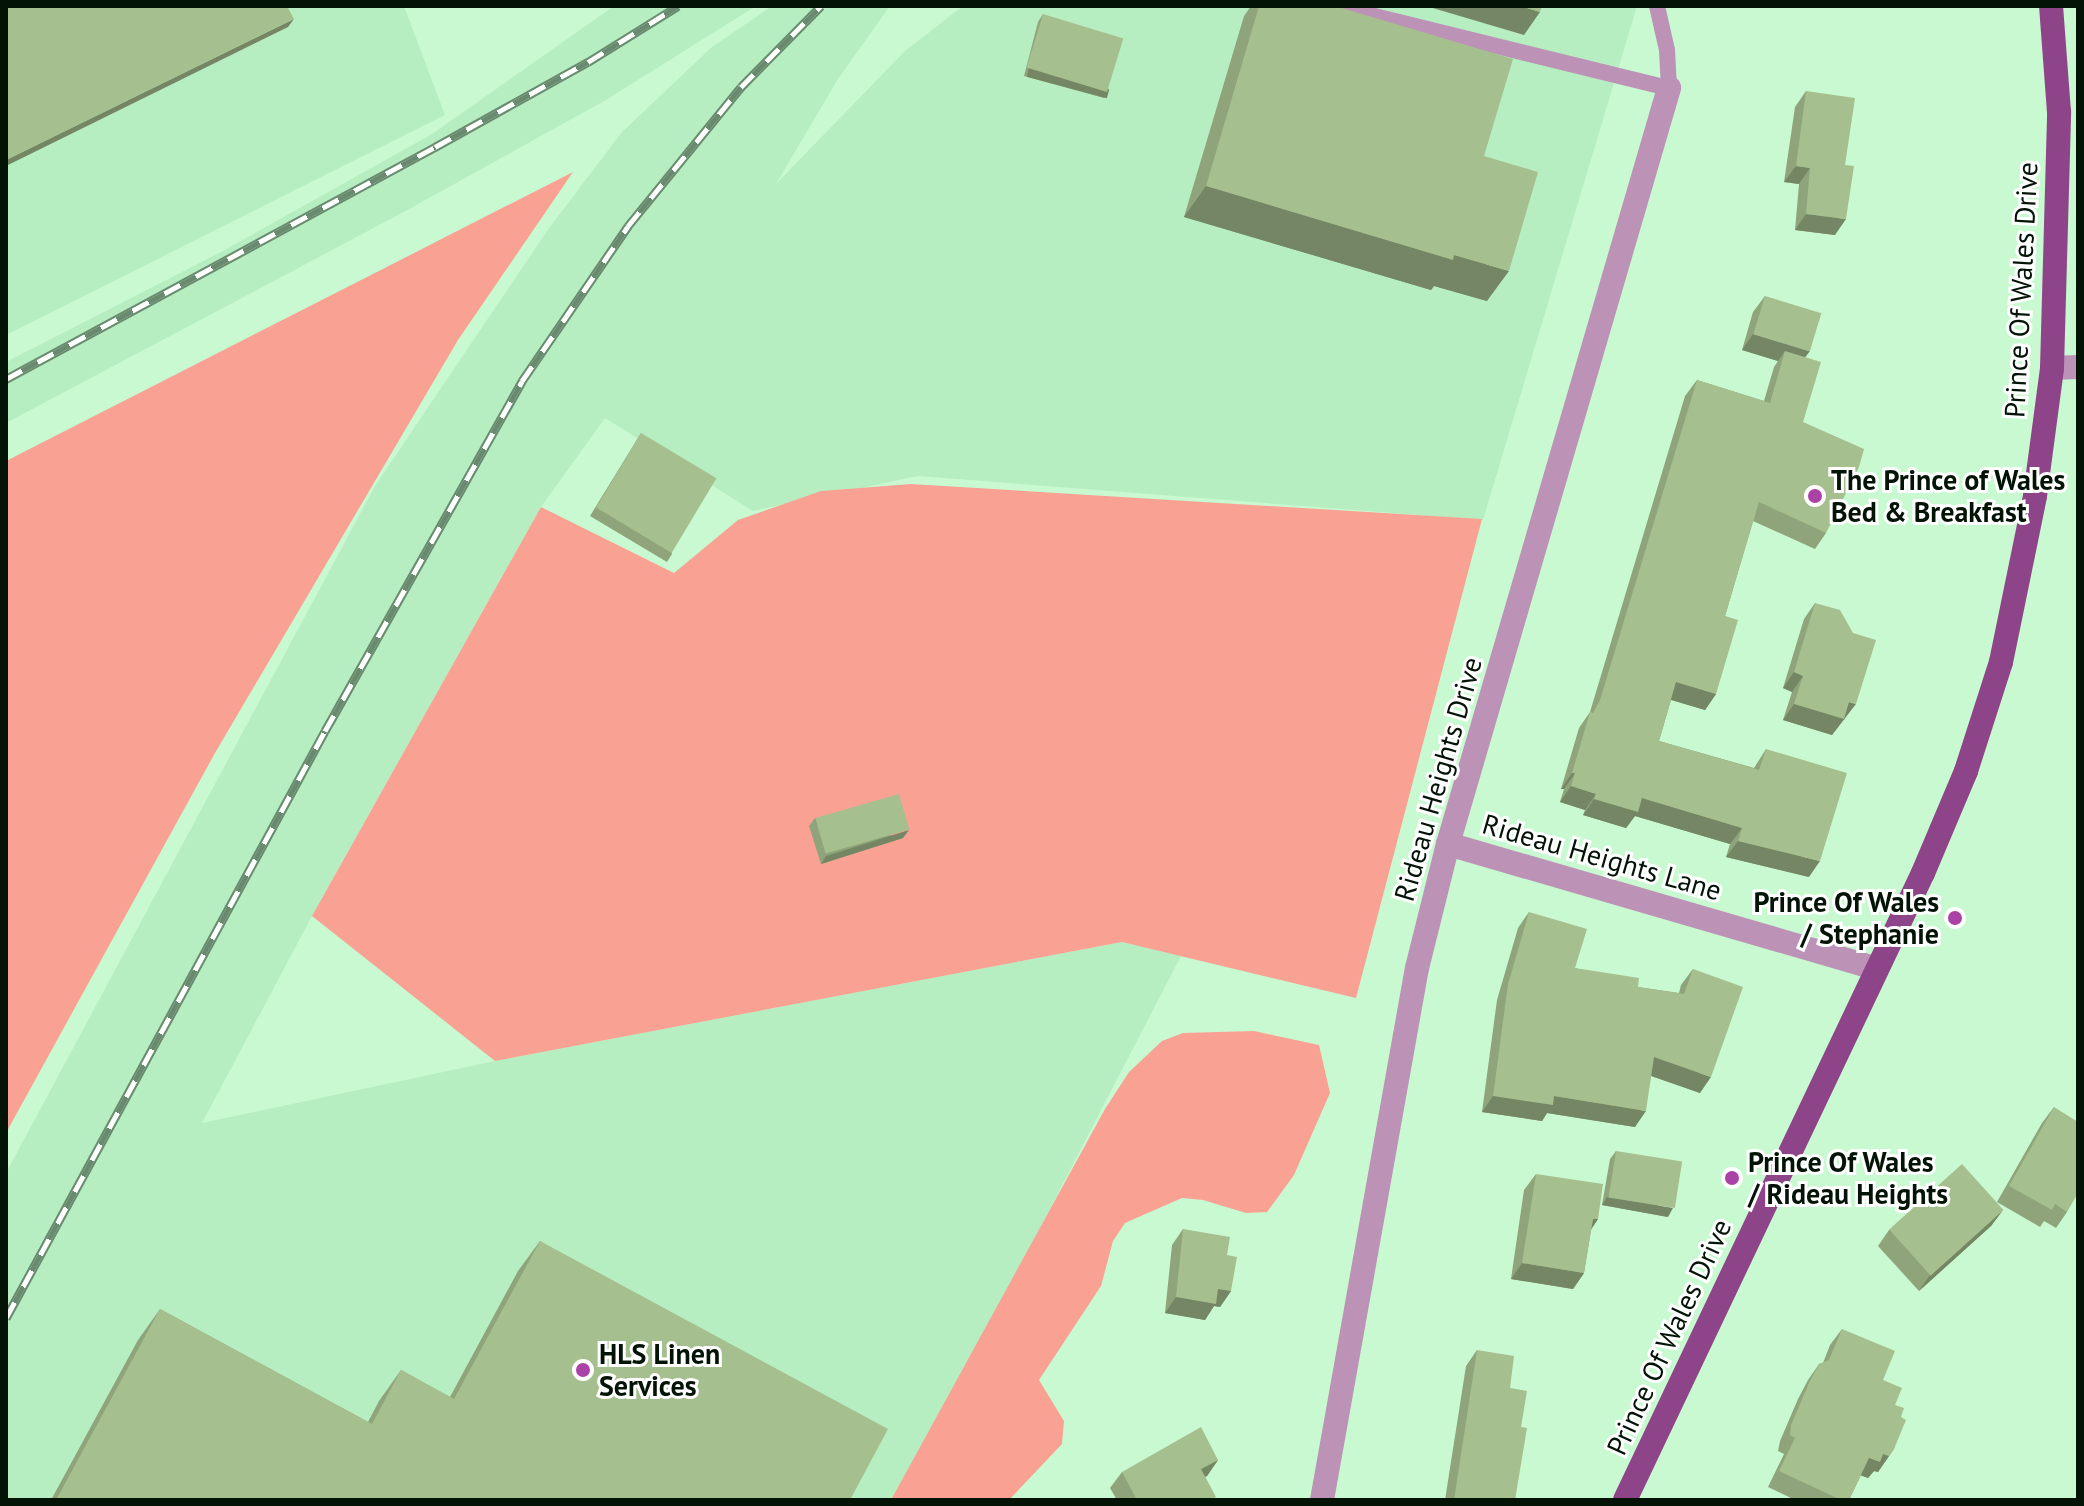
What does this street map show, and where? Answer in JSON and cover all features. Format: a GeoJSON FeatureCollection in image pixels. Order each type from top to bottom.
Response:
{"type":"FeatureCollection","features":[{"type":"Feature","properties":{"kind":"main road","name":"Prince Of Wales Drive"},"geometry":{"type":"LineString","coordinates":[[1625,1500],[1923,873],[1966,771],[2001,662],[2035,496],[2052,368],[2059,112],[2051,6]]}},
{"type":"Feature","properties":{"kind":"street","name":"Rideau Heights Drive"},"geometry":{"type":"LineString","coordinates":[[1322,1500],[1417,968],[1448,844],[1669,88]]}},
{"type":"Feature","properties":{"kind":"street"},"geometry":{"type":"LineString","coordinates":[[2052,368],[2078,367]]}},
{"type":"Feature","properties":{"kind":"street","name":"Rideau Heights Lane"},"geometry":{"type":"LineString","coordinates":[[1448,844],[1876,968]]}},
{"type":"Feature","properties":{"kind":"lane"},"geometry":{"type":"LineString","coordinates":[[1334,6],[1669,88],[1667,50],[1657,6]]}},
{"type":"Feature","properties":{"kind":"shaded area"},"geometry":{"type":"Polygon","coordinates":[[[6,6],[404,6],[445,115],[6,335],[6,6]]]}},
{"type":"Feature","properties":{"kind":"shaded area"},"geometry":{"type":"Polygon","coordinates":[[[614,6],[756,6],[606,100],[400,214],[6,423],[6,362],[221,252],[432,134],[614,6]]]}},
{"type":"Feature","properties":{"kind":"shaded area"},"geometry":{"type":"Polygon","coordinates":[[[772,6],[890,6],[838,79],[776,184],[905,51],[963,6],[1637,6],[1483,520],[918,476],[753,511],[605,418],[541,507],[312,916],[202,1123],[495,1061],[1122,942],[1181,956],[899,1500],[6,1500],[6,1173],[375,486],[549,228],[622,132],[712,47],[772,6]]]}},
{"type":"Feature","properties":{"kind":"shaded area"},"geometry":{"type":"Polygon","coordinates":[[[573,172],[458,340],[215,753],[6,1133],[6,461],[573,172]]]}},
{"type":"Feature","properties":{"kind":"shaded area"},"geometry":{"type":"Polygon","coordinates":[[[911,484],[1482,519],[1356,998],[1122,942],[495,1061],[312,916],[541,507],[674,573],[738,520],[821,491],[911,484]]]}},
{"type":"Feature","properties":{"kind":"shaded area"},"geometry":{"type":"Polygon","coordinates":[[[1254,1031],[1319,1045],[1330,1093],[1294,1175],[1267,1212],[1246,1213],[1203,1200],[1182,1198],[1125,1223],[1113,1241],[1101,1286],[1039,1380],[1064,1421],[1062,1444],[1009,1500],[891,1500],[1105,1109],[1129,1072],[1162,1041],[1183,1033],[1254,1031]]]}},
{"type":"Feature","properties":{"kind":"building"},"geometry":{"type":"Polygon","coordinates":[[[6,6],[287,6],[294,19],[6,160],[6,6]]]}},
{"type":"Feature","properties":{"kind":"building"},"geometry":{"type":"Polygon","coordinates":[[[1259,6],[1335,6],[1513,59],[1484,156],[1538,172],[1509,271],[1454,255],[1453,260],[1206,186],[1259,6]]]}},
{"type":"Feature","properties":{"kind":"building"},"geometry":{"type":"Polygon","coordinates":[[[1521,6],[1542,6],[1540,12],[1521,6]]]}},
{"type":"Feature","properties":{"kind":"building"},"geometry":{"type":"Polygon","coordinates":[[[1043,14],[1123,39],[1107,92],[1027,68],[1043,14]]]}},
{"type":"Feature","properties":{"kind":"building"},"geometry":{"type":"Polygon","coordinates":[[[1806,91],[1855,98],[1845,165],[1854,166],[1846,219],[1806,214],[1810,168],[1796,166],[1806,91]]]}},
{"type":"Feature","properties":{"kind":"building"},"geometry":{"type":"Polygon","coordinates":[[[1765,296],[1821,313],[1810,352],[1753,334],[1765,296]]]}},
{"type":"Feature","properties":{"kind":"building"},"geometry":{"type":"Polygon","coordinates":[[[1785,351],[1821,362],[1803,422],[1864,449],[1859,467],[1826,533],[1759,502],[1725,616],[1738,620],[1716,694],[1676,682],[1659,741],[1759,770],[1766,749],[1847,773],[1820,861],[1738,841],[1742,828],[1642,798],[1638,812],[1594,799],[1596,794],[1571,786],[1590,712],[1593,713],[1600,700],[1697,380],[1770,403],[1785,351]]]}},
{"type":"Feature","properties":{"kind":"building"},"geometry":{"type":"Polygon","coordinates":[[[641,433],[716,478],[672,553],[596,508],[641,433]]]}},
{"type":"Feature","properties":{"kind":"building"},"geometry":{"type":"Polygon","coordinates":[[[1815,603],[1840,610],[1853,633],[1876,640],[1856,704],[1849,702],[1844,719],[1794,704],[1803,676],[1794,672],[1815,603]]]}},
{"type":"Feature","properties":{"kind":"building"},"geometry":{"type":"Polygon","coordinates":[[[899,794],[909,830],[826,854],[815,818],[899,794]]]}},
{"type":"Feature","properties":{"kind":"building"},"geometry":{"type":"Polygon","coordinates":[[[1529,912],[1587,929],[1575,968],[1639,978],[1638,987],[1684,994],[1693,969],[1743,987],[1711,1077],[1654,1057],[1646,1111],[1554,1096],[1553,1105],[1493,1096],[1508,984],[1529,912]]]}},
{"type":"Feature","properties":{"kind":"building"},"geometry":{"type":"Polygon","coordinates":[[[2054,1107],[2078,1122],[2078,1193],[2067,1212],[2055,1204],[2052,1210],[2009,1186],[2054,1107]]]}},
{"type":"Feature","properties":{"kind":"building"},"geometry":{"type":"Polygon","coordinates":[[[1616,1151],[1682,1161],[1675,1208],[1609,1197],[1616,1151]]]}},
{"type":"Feature","properties":{"kind":"building"},"geometry":{"type":"Polygon","coordinates":[[[1962,1164],[2003,1210],[1931,1276],[1889,1230],[1962,1164]]]}},
{"type":"Feature","properties":{"kind":"building"},"geometry":{"type":"Polygon","coordinates":[[[1536,1174],[1603,1184],[1598,1219],[1593,1219],[1584,1273],[1522,1263],[1536,1174]]]}},
{"type":"Feature","properties":{"kind":"building"},"geometry":{"type":"Polygon","coordinates":[[[1183,1229],[1230,1237],[1227,1255],[1237,1257],[1231,1291],[1218,1289],[1216,1304],[1176,1297],[1183,1229]]]}},
{"type":"Feature","properties":{"kind":"building","name":"HLS Linen Services"},"geometry":{"type":"Polygon","coordinates":[[[540,1241],[888,1429],[850,1500],[56,1500],[160,1309],[372,1424],[401,1370],[454,1399],[540,1241]]]}},
{"type":"Feature","properties":{"kind":"building"},"geometry":{"type":"Polygon","coordinates":[[[1842,1329],[1895,1351],[1883,1380],[1902,1388],[1895,1405],[1904,1408],[1901,1417],[1906,1420],[1889,1456],[1883,1454],[1880,1462],[1869,1458],[1849,1500],[1841,1500],[1779,1471],[1795,1438],[1790,1435],[1791,1425],[1809,1383],[1819,1364],[1829,1360],[1842,1329]]]}},
{"type":"Feature","properties":{"kind":"building"},"geometry":{"type":"Polygon","coordinates":[[[1477,1350],[1514,1356],[1510,1388],[1527,1391],[1521,1427],[1527,1428],[1515,1500],[1454,1500],[1477,1350]]]}},
{"type":"Feature","properties":{"kind":"building"},"geometry":{"type":"Polygon","coordinates":[[[1201,1427],[1218,1460],[1201,1469],[1216,1497],[1210,1500],[1137,1500],[1122,1472],[1201,1427]]]}},
{"type":"Feature","properties":{"kind":"railway"},"geometry":{"type":"LineString","coordinates":[[6,379],[435,147],[588,62],[678,6]]}},
{"type":"Feature","properties":{"kind":"railway"},"geometry":{"type":"LineString","coordinates":[[6,1318],[325,731],[522,381],[628,226],[741,87],[821,6]]}},
{"type":"Feature","properties":{"kind":"place","name":"The Prince of Wales Bed & Breakfast"},"geometry":{"type":"Point","coordinates":[1815,496]}},
{"type":"Feature","properties":{"kind":"place","name":"Prince Of Wales / Stephanie"},"geometry":{"type":"Point","coordinates":[1955,918]}},
{"type":"Feature","properties":{"kind":"place","name":"Prince Of Wales / Rideau Heights"},"geometry":{"type":"Point","coordinates":[1732,1178]}},
{"type":"Feature","properties":{"kind":"place","name":"HLS Linen Services"},"geometry":{"type":"Point","coordinates":[583,1370]}}]}
